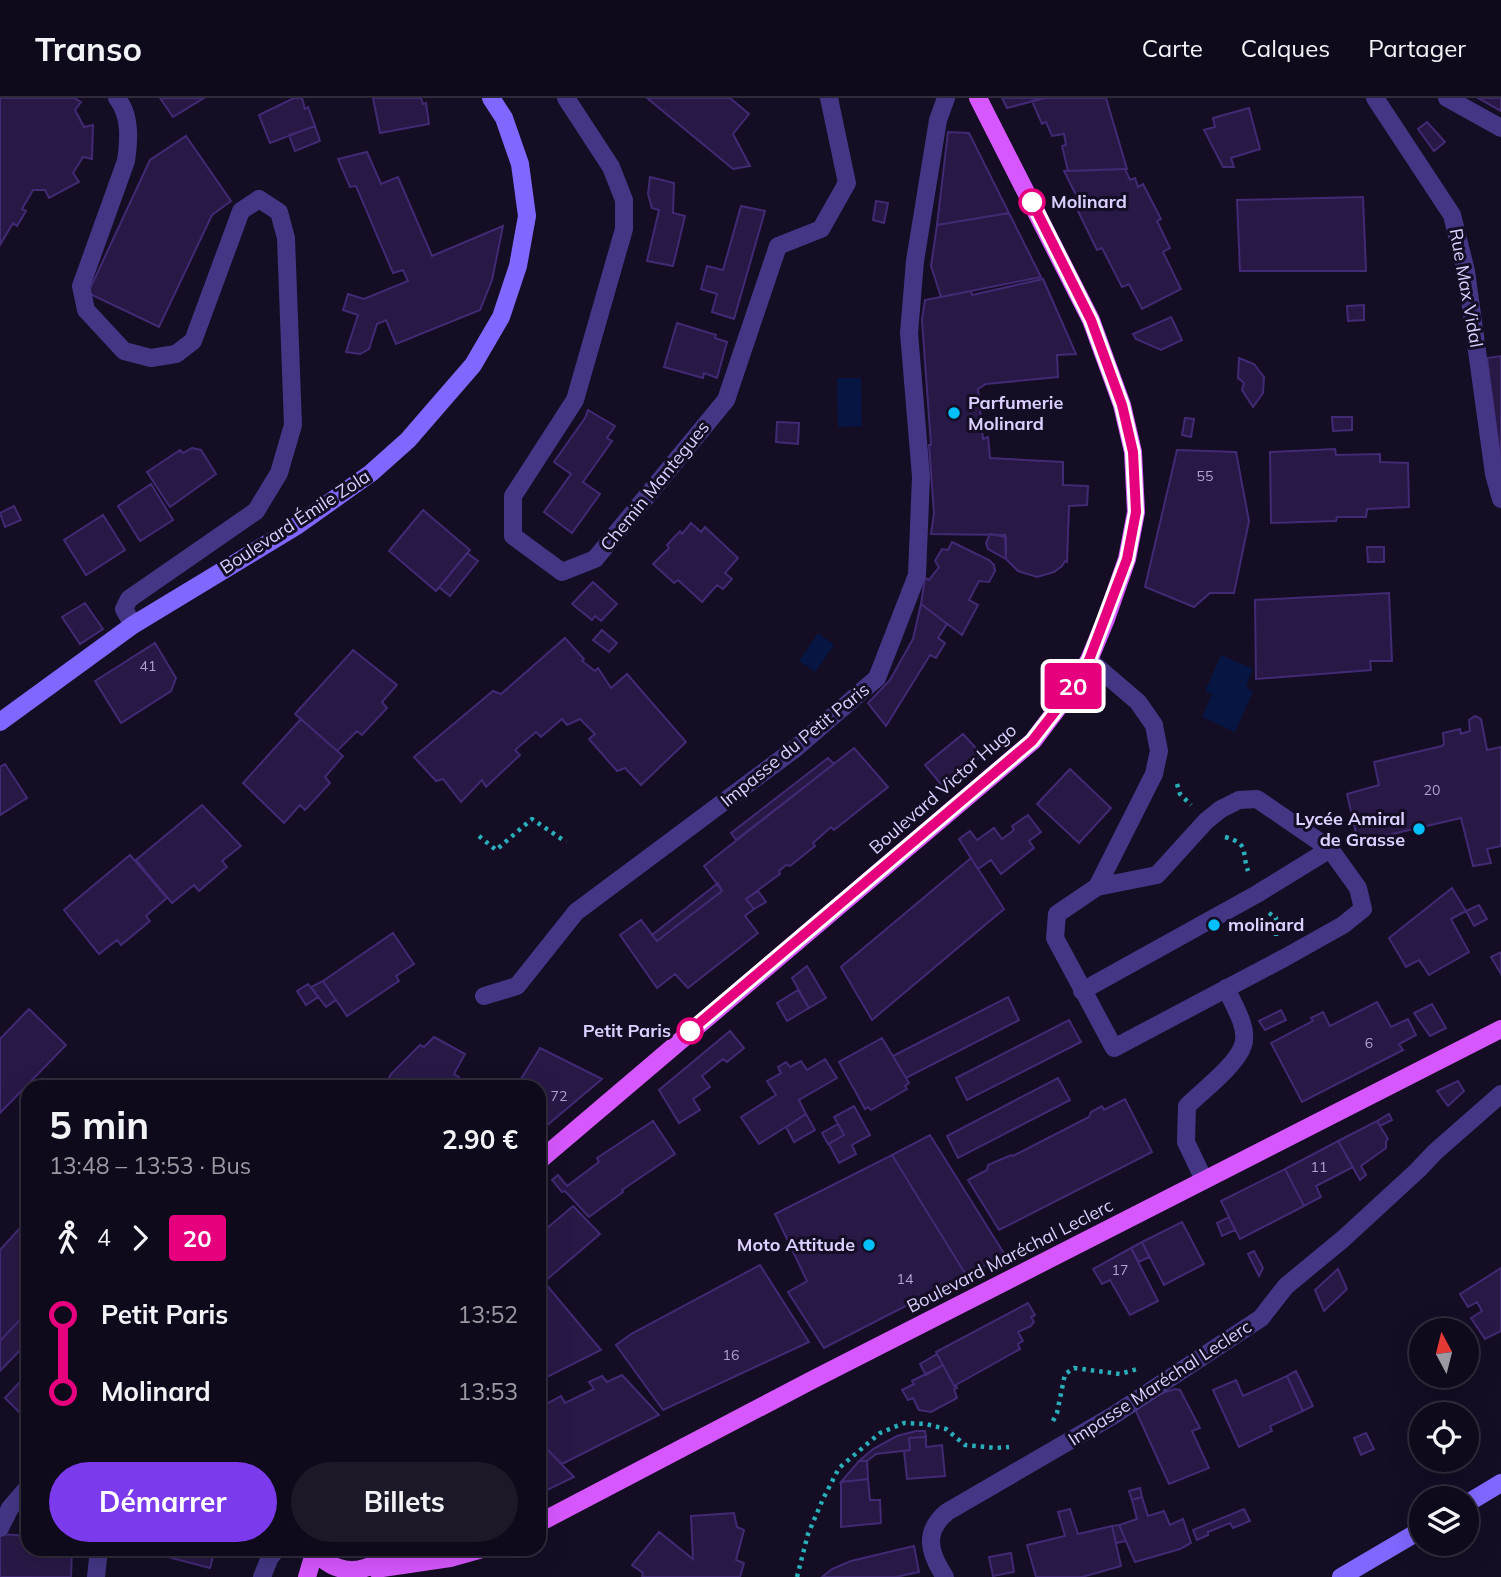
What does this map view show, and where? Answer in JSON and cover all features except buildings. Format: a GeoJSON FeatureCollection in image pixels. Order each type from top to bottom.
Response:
{"type":"FeatureCollection","features":[{"type":"Feature","properties":{"kind":"main road","name":"Boulevard Émile Zola"},"geometry":{"type":"LineString","coordinates":[[0,722],[133,625],[298,525],[372,472],[408,440],[473,365],[501,317],[517,266],[527,216],[520,164],[504,118],[491,98]]}},
{"type":"Feature","properties":{"kind":"main road","name":"Boulevard Victor Hugo"},"geometry":{"type":"LineString","coordinates":[[546,1155],[1032,741],[1064,700],[1089,660],[1127,559],[1136,512],[1133,452],[1122,405],[1091,320],[978,98]]}},
{"type":"Feature","properties":{"kind":"main road","name":"Boulevard Maréchal Leclerc"},"geometry":{"type":"LineString","coordinates":[[546,1519],[814,1379],[1501,1029]]}},
{"type":"Feature","properties":{"kind":"main road"},"geometry":{"type":"LineString","coordinates":[[1479,1496],[1501,1483]]}},
{"type":"Feature","properties":{"kind":"main road"},"geometry":{"type":"LineString","coordinates":[[1341,1577],[1409,1537]]}},
{"type":"Feature","properties":{"kind":"main road"},"geometry":{"type":"LineString","coordinates":[[307,1577],[313,1556]]}},
{"type":"Feature","properties":{"kind":"main road"},"geometry":{"type":"LineString","coordinates":[[318,1556],[322,1563],[334,1573],[349,1577],[457,1556]]}},
{"type":"Feature","properties":{"kind":"main road"},"geometry":{"type":"LineString","coordinates":[[367,1573],[386,1556]]}},
{"type":"Feature","properties":{"kind":"street"},"geometry":{"type":"LineString","coordinates":[[117,98],[127,120],[126,160],[81,286],[86,310],[124,351],[151,358],[176,354],[193,341],[241,211],[259,199],[279,212],[286,238],[293,425],[279,473],[256,511],[130,599],[124,609],[133,625]]}},
{"type":"Feature","properties":{"kind":"street","name":"Chemin Mantegues"},"geometry":{"type":"LineString","coordinates":[[566,98],[611,167],[624,200],[624,229],[575,400],[513,496],[513,536],[562,572],[595,559],[726,400],[778,246],[821,229],[847,183],[829,98]]}},
{"type":"Feature","properties":{"kind":"street","name":"Impasse du Petit Paris"},"geometry":{"type":"LineString","coordinates":[[484,996],[517,986],[576,912],[796,748],[877,678],[917,575],[921,477],[909,333],[915,261],[938,120],[946,98]]}},
{"type":"Feature","properties":{"kind":"street","name":"Rue Max Vidal"},"geometry":{"type":"LineString","coordinates":[[1375,98],[1452,215],[1466,271],[1494,474],[1501,499]]}},
{"type":"Feature","properties":{"kind":"street"},"geometry":{"type":"LineString","coordinates":[[1447,98],[1501,128]]}},
{"type":"Feature","properties":{"kind":"street"},"geometry":{"type":"LineString","coordinates":[[1089,660],[1138,702],[1154,725],[1159,751],[1154,775],[1097,887]]}},
{"type":"Feature","properties":{"kind":"street"},"geometry":{"type":"LineString","coordinates":[[1257,799],[1330,849],[1358,888],[1363,909],[1343,925],[1114,1048],[1055,938],[1057,914],[1097,887],[1157,875],[1206,821],[1239,800],[1257,799]]}},
{"type":"Feature","properties":{"kind":"street"},"geometry":{"type":"LineString","coordinates":[[1082,991],[1257,894],[1330,849]]}},
{"type":"Feature","properties":{"kind":"street"},"geometry":{"type":"LineString","coordinates":[[1205,1180],[1186,1142],[1187,1106],[1233,1062],[1244,1045],[1242,1022],[1226,988]]}},
{"type":"Feature","properties":{"kind":"street","name":"Impasse Maréchal Leclerc"},"geometry":{"type":"LineString","coordinates":[[945,1577],[937,1565],[930,1541],[936,1521],[947,1512],[1114,1415],[1261,1318],[1286,1286],[1343,1239],[1501,1094]]}},
{"type":"Feature","properties":{"kind":"street"},"geometry":{"type":"LineString","coordinates":[[0,1528],[10,1508],[21,1495]]}},
{"type":"Feature","properties":{"kind":"street"},"geometry":{"type":"LineString","coordinates":[[96,1577],[98,1556]]}},
{"type":"Feature","properties":{"kind":"street"},"geometry":{"type":"LineString","coordinates":[[262,1577],[272,1556]]}},
{"type":"Feature","properties":{"kind":"path"},"geometry":{"type":"LineString","coordinates":[[480,836],[496,849],[532,819],[566,842]]}},
{"type":"Feature","properties":{"kind":"path"},"geometry":{"type":"LineString","coordinates":[[1217,835],[1240,842],[1245,850],[1246,864]]}},
{"type":"Feature","properties":{"kind":"path"},"geometry":{"type":"LineString","coordinates":[[1276,918],[1276,937]]}},
{"type":"Feature","properties":{"kind":"path"},"geometry":{"type":"LineString","coordinates":[[1048,1431],[1058,1413],[1066,1374],[1074,1368],[1120,1374],[1146,1367]]}},
{"type":"Feature","properties":{"kind":"path"},"geometry":{"type":"LineString","coordinates":[[797,1577],[808,1534],[822,1499],[839,1468],[880,1433],[904,1423],[926,1424],[946,1429],[965,1445],[996,1448],[1016,1446]]}},
{"type":"Feature","properties":{"kind":"shaded area"},"geometry":{"type":"Polygon","coordinates":[[[837,378],[861,378],[862,426],[838,427],[837,378]]]}},
{"type":"Feature","properties":{"kind":"shaded area"},"geometry":{"type":"Polygon","coordinates":[[[818,633],[834,645],[815,672],[799,661],[818,633]]]}},
{"type":"Feature","properties":{"kind":"shaded area"},"geometry":{"type":"Polygon","coordinates":[[[1221,655],[1253,669],[1246,686],[1253,692],[1235,732],[1202,717],[1212,694],[1205,691],[1221,655]]]}},
{"type":"Feature","properties":{"kind":"bus line","name":"20"},"geometry":{"type":"LineString","coordinates":[[690,1031],[1032,741],[1064,700],[1089,660],[1106,620],[1127,559],[1136,512],[1133,452],[1122,405],[1091,320],[1032,202]]}},
{"type":"Feature","properties":{"kind":"place","name":"Molinard"},"geometry":{"type":"Point","coordinates":[1032,202]}},
{"type":"Feature","properties":{"kind":"place","name":"Parfumerie Molinard"},"geometry":{"type":"Point","coordinates":[954,413]}},
{"type":"Feature","properties":{"kind":"place","name":"Lycée Amiral de Grasse"},"geometry":{"type":"Point","coordinates":[1419,829]}},
{"type":"Feature","properties":{"kind":"place","name":"molinard"},"geometry":{"type":"Point","coordinates":[1214,925]}},
{"type":"Feature","properties":{"kind":"place","name":"Petit Paris"},"geometry":{"type":"Point","coordinates":[690,1031]}},
{"type":"Feature","properties":{"kind":"place","name":"Moto Attitude"},"geometry":{"type":"Point","coordinates":[869,1245]}}]}
